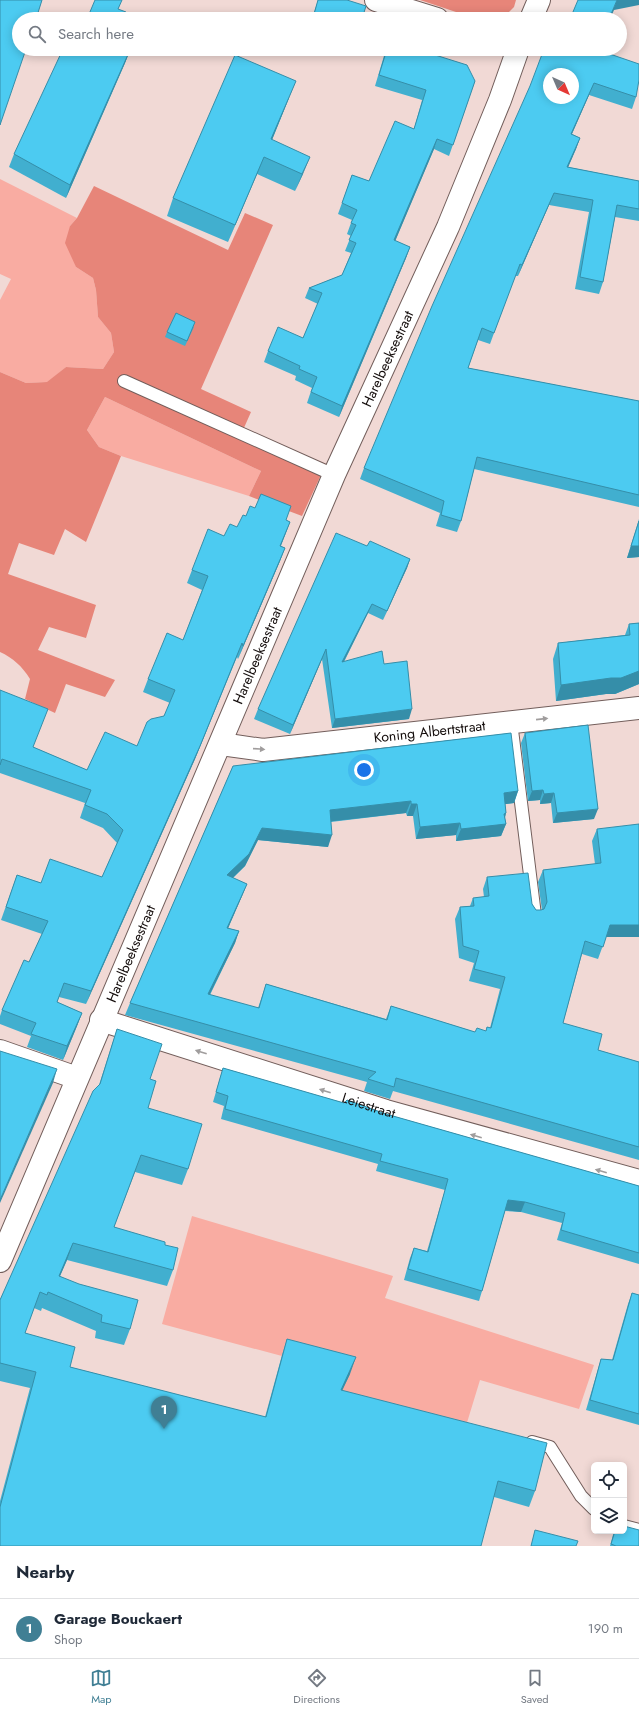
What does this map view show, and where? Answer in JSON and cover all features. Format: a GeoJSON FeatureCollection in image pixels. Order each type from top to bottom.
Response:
{"type":"FeatureCollection","features":[{"type":"Feature","properties":{"kind":"street"},"geometry":{"type":"LineString","coordinates":[[376,0],[415,12]]}},
{"type":"Feature","properties":{"kind":"street"},"geometry":{"type":"LineString","coordinates":[[534,12],[539,0]]}},
{"type":"Feature","properties":{"kind":"street","name":"Harelbeeksestraat"},"geometry":{"type":"LineString","coordinates":[[0,1261],[101,1020],[221,744],[334,475],[448,227],[500,100],[515,56]]}},
{"type":"Feature","properties":{"kind":"street","name":"Koning Albertstraat"},"geometry":{"type":"LineString","coordinates":[[221,744],[263,750],[639,708]]}},
{"type":"Feature","properties":{"kind":"street","name":"Leiestraat"},"geometry":{"type":"LineString","coordinates":[[101,1020],[386,1111],[639,1181]]}},
{"type":"Feature","properties":{"kind":"street"},"geometry":{"type":"LineString","coordinates":[[0,1051],[77,1078]]}},
{"type":"Feature","properties":{"kind":"lane"},"geometry":{"type":"LineString","coordinates":[[124,381],[334,475]]}},
{"type":"Feature","properties":{"kind":"lane"},"geometry":{"type":"LineString","coordinates":[[511,722],[535,915]]}},
{"type":"Feature","properties":{"kind":"lane"},"geometry":{"type":"LineString","coordinates":[[521,1438],[550,1447],[581,1496],[591,1506]]}},
{"type":"Feature","properties":{"kind":"lane"},"geometry":{"type":"LineString","coordinates":[[627,1527],[639,1530]]}},
{"type":"Feature","properties":{"kind":"shaded area"},"geometry":{"type":"Polygon","coordinates":[[[420,0],[516,0],[514,7],[509,12],[456,12],[420,0]]]}},
{"type":"Feature","properties":{"kind":"shaded area"},"geometry":{"type":"Polygon","coordinates":[[[0,179],[77,218],[70,226],[76,267],[93,278],[96,290],[98,317],[111,333],[114,352],[103,369],[66,367],[48,382],[26,383],[0,372],[0,300],[11,279],[0,274],[0,179]]]}},
{"type":"Feature","properties":{"kind":"shaded area"},"geometry":{"type":"Polygon","coordinates":[[[94,186],[228,250],[245,213],[273,225],[201,389],[251,412],[243,430],[326,464],[302,516],[249,496],[261,471],[105,397],[87,430],[99,447],[121,456],[86,542],[65,529],[54,555],[19,543],[8,574],[96,605],[86,638],[49,627],[38,650],[115,680],[105,697],[66,684],[55,713],[25,699],[30,679],[17,663],[0,652],[0,372],[26,383],[47,382],[66,367],[103,369],[114,352],[111,333],[98,317],[96,290],[93,278],[76,267],[65,243],[70,226],[77,218],[94,186]]]}},
{"type":"Feature","properties":{"kind":"shaded area"},"geometry":{"type":"Polygon","coordinates":[[[105,397],[261,471],[249,496],[121,456],[99,447],[87,430],[105,397]]]}},
{"type":"Feature","properties":{"kind":"shaded area"},"geometry":{"type":"Polygon","coordinates":[[[192,1216],[393,1276],[385,1298],[594,1365],[579,1409],[480,1380],[462,1439],[335,1406],[349,1374],[162,1324],[192,1216]]]}},
{"type":"Feature","properties":{"kind":"building"},"geometry":{"type":"Polygon","coordinates":[[[0,0],[42,0],[38,12],[12,12],[12,56],[24,56],[0,125],[0,0]]]}},
{"type":"Feature","properties":{"kind":"building"},"geometry":{"type":"Polygon","coordinates":[[[95,0],[122,0],[118,9],[126,12],[90,12],[95,0]]]}},
{"type":"Feature","properties":{"kind":"building"},"geometry":{"type":"Polygon","coordinates":[[[318,0],[347,0],[366,6],[364,12],[315,12],[318,0]]]}},
{"type":"Feature","properties":{"kind":"building"},"geometry":{"type":"Polygon","coordinates":[[[578,0],[617,0],[612,12],[573,12],[578,0]]]}},
{"type":"Feature","properties":{"kind":"building"},"geometry":{"type":"Polygon","coordinates":[[[60,56],[127,56],[70,185],[14,154],[60,56]]]}},
{"type":"Feature","properties":{"kind":"building"},"geometry":{"type":"Polygon","coordinates":[[[235,56],[296,81],[271,139],[310,157],[302,174],[264,157],[235,225],[173,198],[235,56]]]}},
{"type":"Feature","properties":{"kind":"building"},"geometry":{"type":"Polygon","coordinates":[[[385,56],[438,56],[467,65],[475,81],[453,145],[437,139],[394,240],[410,247],[342,406],[311,392],[317,377],[299,369],[300,366],[268,351],[278,327],[303,338],[322,293],[309,288],[342,275],[356,243],[349,240],[356,225],[351,223],[357,210],[342,203],[352,175],[369,181],[395,121],[414,129],[426,90],[379,75],[385,56]]]}},
{"type":"Feature","properties":{"kind":"building"},"geometry":{"type":"Polygon","coordinates":[[[541,56],[616,56],[639,64],[639,80],[636,97],[594,83],[571,134],[580,138],[567,167],[639,181],[639,209],[617,205],[603,282],[580,277],[593,200],[554,193],[522,265],[520,264],[494,333],[482,328],[468,368],[639,401],[639,495],[477,457],[461,521],[441,515],[444,501],[364,468],[432,306],[530,86],[541,56]]]}},
{"type":"Feature","properties":{"kind":"building"},"geometry":{"type":"Polygon","coordinates":[[[176,313],[195,322],[187,341],[167,332],[176,313]]]}},
{"type":"Feature","properties":{"kind":"building"},"geometry":{"type":"Polygon","coordinates":[[[261,494],[291,506],[286,520],[290,522],[280,546],[285,548],[243,646],[242,643],[200,746],[91,991],[64,983],[57,1002],[82,1013],[67,1046],[31,1034],[36,1023],[2,1010],[24,960],[29,962],[48,921],[6,907],[17,875],[41,883],[50,859],[102,877],[123,830],[107,814],[85,805],[91,790],[2,759],[0,765],[0,690],[48,709],[33,747],[87,770],[105,732],[137,746],[147,722],[151,719],[164,716],[175,690],[148,679],[167,633],[183,640],[208,576],[192,570],[208,529],[224,536],[230,524],[237,527],[243,515],[246,516],[250,506],[255,508],[261,494]]]}},
{"type":"Feature","properties":{"kind":"building"},"geometry":{"type":"Polygon","coordinates":[[[639,521],[639,546],[631,546],[639,521]]]}},
{"type":"Feature","properties":{"kind":"building"},"geometry":{"type":"Polygon","coordinates":[[[336,533],[367,546],[370,541],[410,559],[387,611],[372,604],[342,662],[382,651],[384,664],[407,661],[412,709],[335,719],[326,649],[293,725],[258,709],[336,533]]]}},
{"type":"Feature","properties":{"kind":"building"},"geometry":{"type":"Polygon","coordinates":[[[639,623],[639,671],[621,678],[561,685],[558,643],[630,635],[629,624],[639,623]]]}},
{"type":"Feature","properties":{"kind":"building"},"geometry":{"type":"Polygon","coordinates":[[[588,725],[598,809],[557,813],[554,793],[544,794],[543,790],[532,791],[525,733],[588,725]]]}},
{"type":"Feature","properties":{"kind":"building"},"geometry":{"type":"Polygon","coordinates":[[[511,733],[518,791],[504,793],[506,813],[504,814],[506,824],[461,829],[460,823],[420,827],[417,804],[411,804],[411,801],[330,810],[332,835],[262,828],[249,854],[227,875],[247,884],[227,928],[239,931],[208,994],[259,1008],[266,984],[387,1020],[391,1006],[475,1032],[477,1028],[486,1031],[487,1027],[491,1028],[505,977],[474,969],[479,951],[463,946],[460,907],[474,906],[473,898],[489,896],[487,877],[528,873],[532,904],[536,910],[544,909],[547,902],[543,870],[601,863],[597,829],[639,824],[639,925],[610,925],[603,947],[585,941],[563,1023],[602,1034],[598,1050],[639,1062],[639,1147],[396,1078],[394,1087],[368,1079],[376,1072],[130,1003],[233,766],[511,733]]]}},
{"type":"Feature","properties":{"kind":"building"},"geometry":{"type":"Polygon","coordinates":[[[117,1029],[162,1044],[150,1079],[156,1081],[148,1108],[202,1124],[188,1169],[141,1155],[114,1227],[165,1242],[165,1245],[178,1248],[173,1270],[73,1243],[59,1276],[79,1284],[138,1300],[130,1329],[101,1322],[102,1315],[48,1292],[47,1295],[40,1292],[25,1333],[75,1347],[70,1367],[266,1417],[287,1339],[356,1357],[341,1390],[547,1443],[535,1491],[498,1481],[481,1546],[0,1546],[0,1507],[36,1372],[0,1363],[0,1300],[93,1091],[100,1084],[117,1029]]]}},
{"type":"Feature","properties":{"kind":"building"},"geometry":{"type":"Polygon","coordinates":[[[0,1051],[57,1069],[0,1200],[0,1051]]]}},
{"type":"Feature","properties":{"kind":"building"},"geometry":{"type":"Polygon","coordinates":[[[223,1068],[344,1103],[347,1100],[386,1114],[639,1186],[639,1253],[561,1230],[565,1213],[525,1202],[508,1200],[482,1291],[408,1269],[414,1248],[428,1252],[448,1179],[380,1161],[382,1154],[225,1109],[228,1096],[216,1092],[223,1068]]]}},
{"type":"Feature","properties":{"kind":"building"},"geometry":{"type":"Polygon","coordinates":[[[632,1293],[639,1295],[639,1414],[590,1400],[601,1359],[613,1360],[632,1293]]]}},
{"type":"Feature","properties":{"kind":"building"},"geometry":{"type":"Polygon","coordinates":[[[627,1527],[639,1530],[639,1546],[616,1546],[611,1544],[614,1534],[627,1534],[627,1527]]]}},
{"type":"Feature","properties":{"kind":"building"},"geometry":{"type":"Polygon","coordinates":[[[535,1530],[578,1541],[576,1546],[531,1546],[535,1530]]]}},
{"type":"Feature","properties":{"kind":"place","name":"Garage Bouckaert"},"geometry":{"type":"Point","coordinates":[164,1429]}}]}
